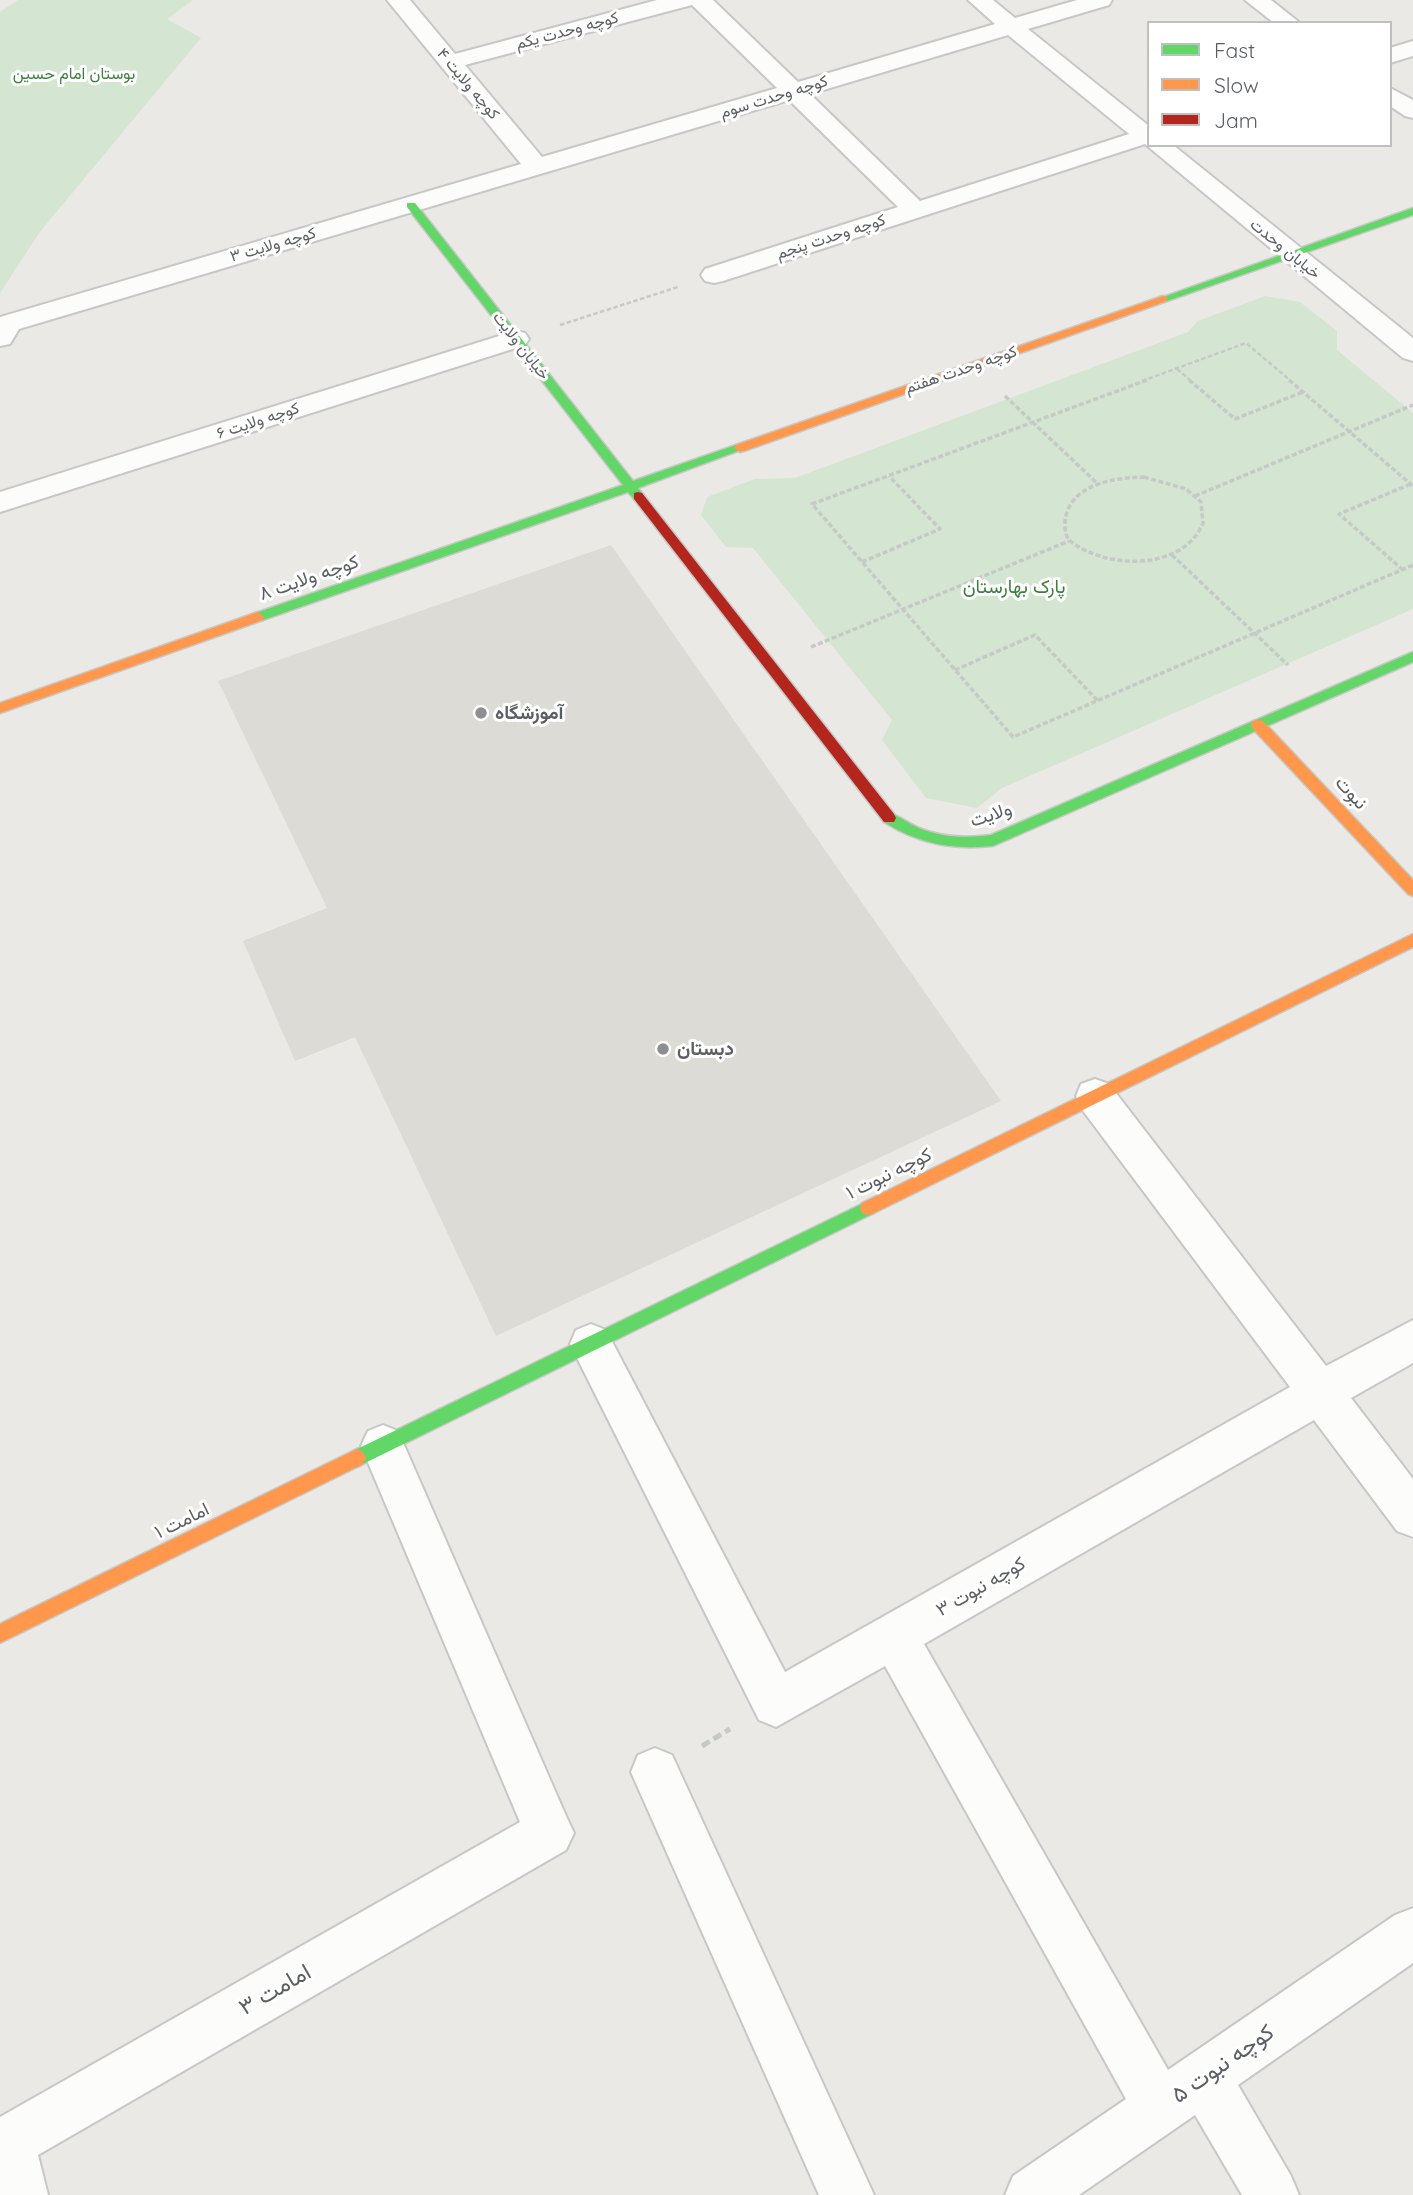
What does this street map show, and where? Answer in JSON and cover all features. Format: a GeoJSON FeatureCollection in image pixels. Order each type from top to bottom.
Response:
{"type":"FeatureCollection","features":[{"type":"Feature","properties":{"kind":"street","name":"کوچه ولایت ۴"},"geometry":{"type":"LineString","coordinates":[[398,0],[537,167]]}},
{"type":"Feature","properties":{"kind":"street","name":"کوچه وحدت یکم"},"geometry":{"type":"LineString","coordinates":[[450,62],[683,0]]}},
{"type":"Feature","properties":{"kind":"street"},"geometry":{"type":"LineString","coordinates":[[700,0],[915,210]]}},
{"type":"Feature","properties":{"kind":"street","name":"خیابان وحدت"},"geometry":{"type":"LineString","coordinates":[[979,0],[1147,136]]}},
{"type":"Feature","properties":{"kind":"street","name":"کوچه وحدت سوم"},"geometry":{"type":"LineString","coordinates":[[537,167],[1101,0]]}},
{"type":"Feature","properties":{"kind":"street"},"geometry":{"type":"LineString","coordinates":[[1256,0],[1286,21]]}},
{"type":"Feature","properties":{"kind":"street"},"geometry":{"type":"LineString","coordinates":[[1392,55],[1413,48]]}},
{"type":"Feature","properties":{"kind":"street"},"geometry":{"type":"LineString","coordinates":[[1392,96],[1413,111]]}},
{"type":"Feature","properties":{"kind":"street","name":"کوچه وحدت پنجم"},"geometry":{"type":"LineString","coordinates":[[714,275],[1147,139]]}},
{"type":"Feature","properties":{"kind":"street","name":"خیابان وحدت"},"geometry":{"type":"LineString","coordinates":[[1161,147],[1413,352]]}},
{"type":"Feature","properties":{"kind":"street","name":"کوچه ولایت ۳"},"geometry":{"type":"LineString","coordinates":[[5,331],[537,167]]}},
{"type":"Feature","properties":{"kind":"street","name":"خیابان ولایت"},"geometry":{"type":"LineString","coordinates":[[411,205],[631,488]]}},
{"type":"Feature","properties":{"kind":"street","name":"کوچه وحدت هفتم"},"geometry":{"type":"LineString","coordinates":[[631,488],[1413,211]]}},
{"type":"Feature","properties":{"kind":"street","name":"کوچه ولایت ۶"},"geometry":{"type":"LineString","coordinates":[[0,502],[515,340]]}},
{"type":"Feature","properties":{"kind":"street","name":"ولایت"},"geometry":{"type":"LineString","coordinates":[[631,488],[889,818],[910,833],[937,842],[966,845],[993,840],[1413,657]]}},
{"type":"Feature","properties":{"kind":"street","name":"کوچه ولایت ۸"},"geometry":{"type":"LineString","coordinates":[[0,708],[631,488]]}},
{"type":"Feature","properties":{"kind":"street","name":"نبوت"},"geometry":{"type":"LineString","coordinates":[[1258,725],[1413,890]]}},
{"type":"Feature","properties":{"kind":"street","name":"کوچه نبوت ۱"},"geometry":{"type":"LineString","coordinates":[[383,1446],[1413,940]]}},
{"type":"Feature","properties":{"kind":"street"},"geometry":{"type":"LineString","coordinates":[[1095,1096],[1413,1515]]}},
{"type":"Feature","properties":{"kind":"street","name":"کوچه نبوت ۳"},"geometry":{"type":"LineString","coordinates":[[776,1703],[1413,1340]]}},
{"type":"Feature","properties":{"kind":"street"},"geometry":{"type":"LineString","coordinates":[[591,1344],[776,1703]]}},
{"type":"Feature","properties":{"kind":"street","name":"امامت ۱"},"geometry":{"type":"LineString","coordinates":[[0,1634],[383,1446]]}},
{"type":"Feature","properties":{"kind":"street","name":"امامت ۳"},"geometry":{"type":"LineString","coordinates":[[4,2145],[549,1833],[383,1446]]}},
{"type":"Feature","properties":{"kind":"street"},"geometry":{"type":"LineString","coordinates":[[894,1636],[1160,2107]]}},
{"type":"Feature","properties":{"kind":"street"},"geometry":{"type":"LineString","coordinates":[[655,1772],[847,2195]]}},
{"type":"Feature","properties":{"kind":"street","name":"کوچه نبوت ۵"},"geometry":{"type":"LineString","coordinates":[[1032,2195],[1413,1933]]}},
{"type":"Feature","properties":{"kind":"street"},"geometry":{"type":"LineString","coordinates":[[1203,2077],[1272,2195]]}},
{"type":"Feature","properties":{"kind":"street"},"geometry":{"type":"LineString","coordinates":[[4,2145],[21,2195]]}},
{"type":"Feature","properties":{"kind":"path"},"geometry":{"type":"LineString","coordinates":[[515,340],[714,275]]}},
{"type":"Feature","properties":{"kind":"path"},"geometry":{"type":"LineString","coordinates":[[1403,570],[1339,514],[1412,485],[1246,343],[812,504],[1013,737],[1255,634],[1403,570],[1413,565]]}},
{"type":"Feature","properties":{"kind":"path"},"geometry":{"type":"LineString","coordinates":[[974,366],[1098,484]]}},
{"type":"Feature","properties":{"kind":"path"},"geometry":{"type":"LineString","coordinates":[[1177,369],[1236,419],[1303,392]]}},
{"type":"Feature","properties":{"kind":"path"},"geometry":{"type":"LineString","coordinates":[[1195,496],[1413,405]]}},
{"type":"Feature","properties":{"kind":"path"},"geometry":{"type":"LineString","coordinates":[[862,562],[940,530],[888,476]]}},
{"type":"Feature","properties":{"kind":"path"},"geometry":{"type":"LineString","coordinates":[[769,665],[1069,541],[1102,556],[1144,559],[1172,555],[1190,543],[1201,529],[1205,513],[1195,496],[1174,484],[1144,477],[1119,478],[1086,489],[1068,510],[1065,526],[1069,541]]}},
{"type":"Feature","properties":{"kind":"path"},"geometry":{"type":"LineString","coordinates":[[1172,555],[1322,697]]}},
{"type":"Feature","properties":{"kind":"path"},"geometry":{"type":"LineString","coordinates":[[955,670],[1035,635],[1098,701]]}},
{"type":"Feature","properties":{"kind":"path"},"geometry":{"type":"LineString","coordinates":[[655,1772],[776,1703]]}},
{"type":"Feature","properties":{"kind":"shaded area","name":"دبستان"},"geometry":{"type":"Polygon","coordinates":[[[611,545],[1001,1101],[496,1336],[355,1037],[295,1061],[243,941],[327,908],[218,681],[611,545]]]}},
{"type":"Feature","properties":{"kind":"green space","name":"بوستان امام حسین"},"geometry":{"type":"Polygon","coordinates":[[[18,0],[193,0],[167,19],[201,38],[39,233],[0,293],[0,12],[18,0]]]}},
{"type":"Feature","properties":{"kind":"green space","name":"پارک بهارستان"},"geometry":{"type":"Polygon","coordinates":[[[1265,296],[1300,302],[1337,331],[1337,350],[1413,413],[1413,609],[1002,788],[977,808],[926,798],[882,740],[892,720],[753,548],[726,547],[701,515],[707,497],[755,479],[795,478],[1188,332],[1198,321],[1265,296]]]}},
{"type":"Feature","properties":{"kind":"traffic: fast"},"geometry":{"type":"LineString","coordinates":[[411,205],[638,496]]}},
{"type":"Feature","properties":{"kind":"traffic: fast"},"geometry":{"type":"LineString","coordinates":[[1163,299],[1413,211]]}},
{"type":"Feature","properties":{"kind":"traffic: fast"},"geometry":{"type":"LineString","coordinates":[[258,617],[740,448]]}},
{"type":"Feature","properties":{"kind":"traffic: fast"},"geometry":{"type":"LineString","coordinates":[[889,818],[914,832],[938,840],[993,840],[1413,657]]}},
{"type":"Feature","properties":{"kind":"traffic: fast"},"geometry":{"type":"LineString","coordinates":[[357,1458],[868,1208]]}},
{"type":"Feature","properties":{"kind":"traffic: slow"},"geometry":{"type":"LineString","coordinates":[[740,448],[1163,299]]}},
{"type":"Feature","properties":{"kind":"traffic: slow"},"geometry":{"type":"LineString","coordinates":[[0,708],[258,617]]}},
{"type":"Feature","properties":{"kind":"traffic: slow"},"geometry":{"type":"LineString","coordinates":[[1258,725],[1413,890]]}},
{"type":"Feature","properties":{"kind":"traffic: slow"},"geometry":{"type":"LineString","coordinates":[[868,1208],[1413,940]]}},
{"type":"Feature","properties":{"kind":"traffic: slow"},"geometry":{"type":"LineString","coordinates":[[0,1634],[357,1458]]}},
{"type":"Feature","properties":{"kind":"traffic: jam"},"geometry":{"type":"LineString","coordinates":[[638,496],[889,818]]}},
{"type":"Feature","properties":{"kind":"place","name":"آموزشگاه"},"geometry":{"type":"Point","coordinates":[481,713]}},
{"type":"Feature","properties":{"kind":"place","name":"دبستان"},"geometry":{"type":"Point","coordinates":[663,1049]}}]}
